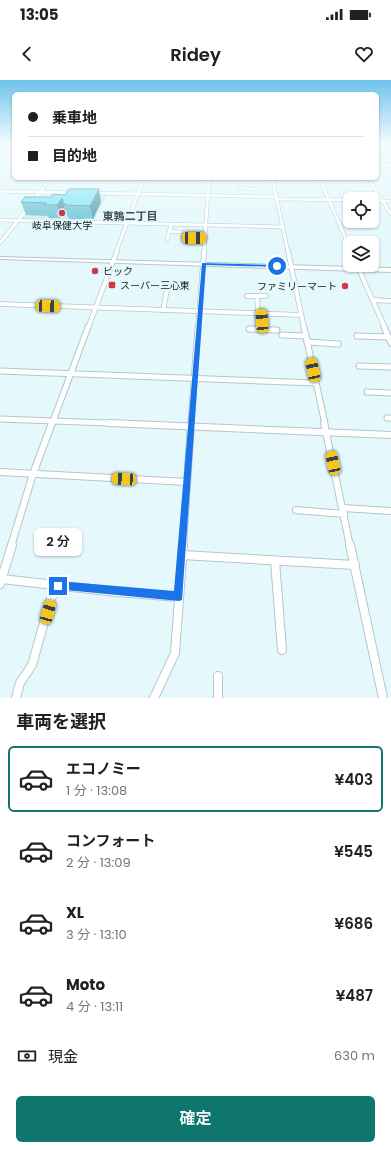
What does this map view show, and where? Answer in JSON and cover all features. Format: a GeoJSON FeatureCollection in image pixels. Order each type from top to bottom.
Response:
{"type":"FeatureCollection","features":[{"type":"Feature","properties":{"kind":"street"},"geometry":{"type":"LineString","coordinates":[[0,243],[49,180]]}},
{"type":"Feature","properties":{"kind":"street"},"geometry":{"type":"LineString","coordinates":[[143,180],[33,474],[1,582],[179,596]]}},
{"type":"Feature","properties":{"kind":"street"},"geometry":{"type":"LineString","coordinates":[[154,698],[175,653],[190,428],[207,226],[209,180]]}},
{"type":"Feature","properties":{"kind":"street"},"geometry":{"type":"LineString","coordinates":[[272,180],[383,698]]}},
{"type":"Feature","properties":{"kind":"street"},"geometry":{"type":"LineString","coordinates":[[321,180],[345,236]]}},
{"type":"Feature","properties":{"kind":"street"},"geometry":{"type":"LineString","coordinates":[[369,180],[391,214]]}},
{"type":"Feature","properties":{"kind":"street"},"geometry":{"type":"LineString","coordinates":[[240,188],[257,189]]}},
{"type":"Feature","properties":{"kind":"street"},"geometry":{"type":"LineString","coordinates":[[251,188],[252,197]]}},
{"type":"Feature","properties":{"kind":"street"},"geometry":{"type":"LineString","coordinates":[[0,191],[78,193]]}},
{"type":"Feature","properties":{"kind":"street"},"geometry":{"type":"LineString","coordinates":[[93,194],[343,200]]}},
{"type":"Feature","properties":{"kind":"street"},"geometry":{"type":"LineString","coordinates":[[379,201],[391,201]]}},
{"type":"Feature","properties":{"kind":"street"},"geometry":{"type":"LineString","coordinates":[[0,220],[283,227]]}},
{"type":"Feature","properties":{"kind":"street"},"geometry":{"type":"LineString","coordinates":[[167,240],[171,225]]}},
{"type":"Feature","properties":{"kind":"street"},"geometry":{"type":"LineString","coordinates":[[169,231],[181,232]]}},
{"type":"Feature","properties":{"kind":"street"},"geometry":{"type":"LineString","coordinates":[[182,237],[206,238]]}},
{"type":"Feature","properties":{"kind":"street"},"geometry":{"type":"LineString","coordinates":[[0,256],[343,266]]}},
{"type":"Feature","properties":{"kind":"street"},"geometry":{"type":"LineString","coordinates":[[379,266],[391,266]]}},
{"type":"Feature","properties":{"kind":"street"},"geometry":{"type":"LineString","coordinates":[[379,269],[391,270]]}},
{"type":"Feature","properties":{"kind":"street"},"geometry":{"type":"LineString","coordinates":[[361,272],[391,343]]}},
{"type":"Feature","properties":{"kind":"street"},"geometry":{"type":"LineString","coordinates":[[163,310],[168,285]]}},
{"type":"Feature","properties":{"kind":"street"},"geometry":{"type":"LineString","coordinates":[[247,296],[266,296]]}},
{"type":"Feature","properties":{"kind":"street"},"geometry":{"type":"LineString","coordinates":[[256,296],[262,329]]}},
{"type":"Feature","properties":{"kind":"street"},"geometry":{"type":"LineString","coordinates":[[373,300],[391,301]]}},
{"type":"Feature","properties":{"kind":"street"},"geometry":{"type":"LineString","coordinates":[[0,304],[301,315]]}},
{"type":"Feature","properties":{"kind":"street"},"geometry":{"type":"LineString","coordinates":[[249,329],[277,330]]}},
{"type":"Feature","properties":{"kind":"street"},"geometry":{"type":"LineString","coordinates":[[282,335],[306,336]]}},
{"type":"Feature","properties":{"kind":"street"},"geometry":{"type":"LineString","coordinates":[[358,336],[388,337]]}},
{"type":"Feature","properties":{"kind":"street"},"geometry":{"type":"LineString","coordinates":[[307,342],[338,344]]}},
{"type":"Feature","properties":{"kind":"street"},"geometry":{"type":"LineString","coordinates":[[359,366],[391,367]]}},
{"type":"Feature","properties":{"kind":"street"},"geometry":{"type":"LineString","coordinates":[[0,371],[316,383]]}},
{"type":"Feature","properties":{"kind":"street"},"geometry":{"type":"LineString","coordinates":[[367,392],[391,393]]}},
{"type":"Feature","properties":{"kind":"street"},"geometry":{"type":"LineString","coordinates":[[0,419],[190,428],[391,435]]}},
{"type":"Feature","properties":{"kind":"street"},"geometry":{"type":"LineString","coordinates":[[0,472],[187,482]]}},
{"type":"Feature","properties":{"kind":"street"},"geometry":{"type":"LineString","coordinates":[[296,510],[391,511]]}},
{"type":"Feature","properties":{"kind":"street"},"geometry":{"type":"LineString","coordinates":[[182,555],[355,565]]}},
{"type":"Feature","properties":{"kind":"street"},"geometry":{"type":"LineString","coordinates":[[275,560],[282,650]]}},
{"type":"Feature","properties":{"kind":"street"},"geometry":{"type":"LineString","coordinates":[[16,698],[20,683],[32,665],[51,598],[58,586]]}},
{"type":"Feature","properties":{"kind":"street"},"geometry":{"type":"LineString","coordinates":[[218,676],[218,698]]}},
{"type":"Feature","properties":{"kind":"shaded area","name":"岐阜保健大学"},"geometry":{"type":"Polygon","coordinates":[[[70,193],[107,194],[93,222],[21,220],[31,206],[70,193]]]}},
{"type":"Feature","properties":{"kind":"building"},"geometry":{"type":"Polygon","coordinates":[[[69,189],[99,189],[90,206],[65,205],[62,198],[57,205],[21,202],[25,197],[51,197],[53,194],[65,195],[69,189]]]}},
{"type":"Feature","properties":{"kind":"place","name":"岐阜保健大学"},"geometry":{"type":"Point","coordinates":[62,213]}},
{"type":"Feature","properties":{"kind":"place","name":"ビック"},"geometry":{"type":"Point","coordinates":[95,271]}},
{"type":"Feature","properties":{"kind":"place","name":"スーパー三心東"},"geometry":{"type":"Point","coordinates":[112,285]}},
{"type":"Feature","properties":{"kind":"place","name":"ファミリーマート"},"geometry":{"type":"Point","coordinates":[345,286]}},
{"type":"Feature","properties":{"kind":"district","name":"東鶉二丁目"},"geometry":{"type":"Point","coordinates":[130,216]}},
{"type":"Feature","properties":{"kind":"route"},"geometry":{"type":"LineString","coordinates":[[58,586],[116,592],[179,596],[203,264],[277,266]]}}]}
